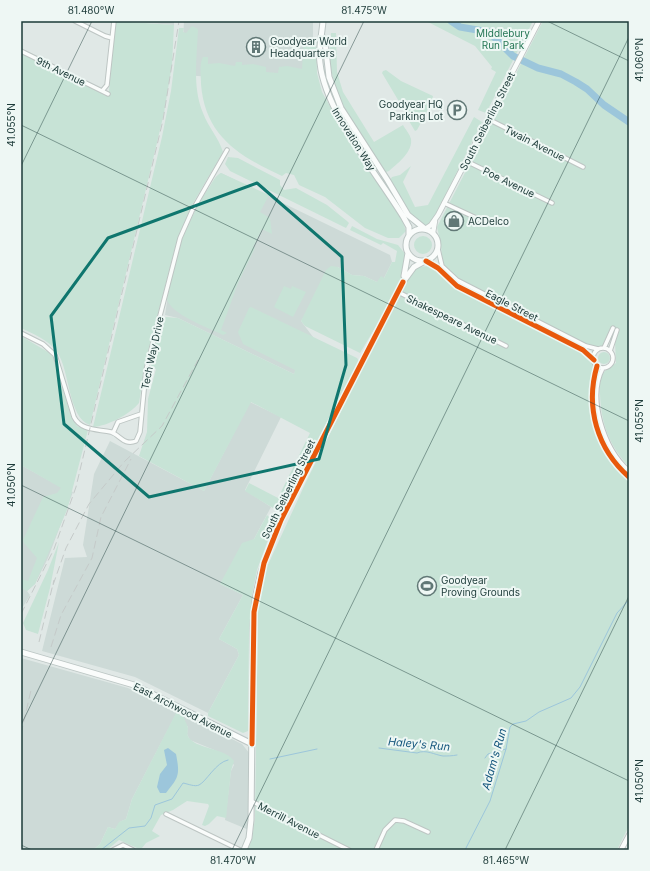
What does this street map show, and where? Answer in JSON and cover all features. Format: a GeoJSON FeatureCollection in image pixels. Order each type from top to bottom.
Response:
{"type":"FeatureCollection","features":[{"type":"Feature","properties":{"kind":"main road","name":"Innovation Way"},"geometry":{"type":"LineString","coordinates":[[323,21],[320,42],[320,64],[328,96],[346,128],[404,218],[409,227],[409,235]]}},
{"type":"Feature","properties":{"kind":"main road","name":"Innovation Way"},"geometry":{"type":"LineString","coordinates":[[322,36],[325,42],[329,77],[340,108],[388,181],[408,215],[425,229]]}},
{"type":"Feature","properties":{"kind":"main road"},"geometry":{"type":"LineString","coordinates":[[425,229],[433,233],[438,240],[438,249],[433,257],[425,261],[415,260],[408,253],[406,242],[409,235],[416,230],[425,229]]}},
{"type":"Feature","properties":{"kind":"main road","name":"South Seiberling Street"},"geometry":{"type":"LineString","coordinates":[[244,850],[250,833],[254,612],[257,590],[264,563],[281,520],[398,292],[402,282],[408,253]]}},
{"type":"Feature","properties":{"kind":"main road","name":"South Seiberling Street"},"geometry":{"type":"LineString","coordinates":[[402,282],[414,267],[425,261]]}},
{"type":"Feature","properties":{"kind":"main road","name":"East Archwood Avenue"},"geometry":{"type":"LineString","coordinates":[[21,652],[134,685],[252,744]]}},
{"type":"Feature","properties":{"kind":"street"},"geometry":{"type":"LineString","coordinates":[[75,21],[112,38]]}},
{"type":"Feature","properties":{"kind":"street"},"geometry":{"type":"LineString","coordinates":[[102,91],[107,85],[114,21]]}},
{"type":"Feature","properties":{"kind":"street","name":"South Seiberling Street"},"geometry":{"type":"LineString","coordinates":[[433,233],[435,220],[539,21]]}},
{"type":"Feature","properties":{"kind":"street","name":"9th Avenue"},"geometry":{"type":"LineString","coordinates":[[21,51],[108,94]]}},
{"type":"Feature","properties":{"kind":"street","name":"Twain Avenue"},"geometry":{"type":"LineString","coordinates":[[488,119],[583,167]]}},
{"type":"Feature","properties":{"kind":"street","name":"Tech Way Drive"},"geometry":{"type":"LineString","coordinates":[[21,333],[48,348],[55,355],[74,417],[79,424],[96,430],[113,433],[125,442],[135,442],[139,436],[146,370],[180,238],[192,211],[227,150]]}},
{"type":"Feature","properties":{"kind":"street","name":"Poe Avenue"},"geometry":{"type":"LineString","coordinates":[[466,161],[552,203]]}},
{"type":"Feature","properties":{"kind":"street"},"geometry":{"type":"LineString","coordinates":[[444,203],[487,223]]}},
{"type":"Feature","properties":{"kind":"street","name":"South Seiberling Street"},"geometry":{"type":"LineString","coordinates":[[425,229],[435,220]]}},
{"type":"Feature","properties":{"kind":"street","name":"Eagle Street"},"geometry":{"type":"LineString","coordinates":[[438,249],[443,268],[463,284],[586,346],[598,349]]}},
{"type":"Feature","properties":{"kind":"street","name":"Eagle Street"},"geometry":{"type":"LineString","coordinates":[[425,261],[438,268],[457,286],[583,350],[594,360]]}},
{"type":"Feature","properties":{"kind":"street","name":"Shakespeare Avenue"},"geometry":{"type":"LineString","coordinates":[[398,292],[506,346]]}},
{"type":"Feature","properties":{"kind":"street"},"geometry":{"type":"LineString","coordinates":[[604,348],[612,328]]}},
{"type":"Feature","properties":{"kind":"street"},"geometry":{"type":"LineString","coordinates":[[597,366],[604,368],[610,366],[613,360],[610,351],[617,330]]}},
{"type":"Feature","properties":{"kind":"street"},"geometry":{"type":"LineString","coordinates":[[610,351],[604,348],[598,349],[594,354],[594,360],[597,366],[593,387],[593,418],[605,450],[619,468],[629,477]]}},
{"type":"Feature","properties":{"kind":"street"},"geometry":{"type":"LineString","coordinates":[[604,368],[599,386],[600,418],[610,446],[618,460],[629,470]]}},
{"type":"Feature","properties":{"kind":"street"},"geometry":{"type":"LineString","coordinates":[[113,433],[118,422],[141,414]]}},
{"type":"Feature","properties":{"kind":"street","name":"Merrill Avenue"},"geometry":{"type":"LineString","coordinates":[[251,801],[349,850]]}},
{"type":"Feature","properties":{"kind":"street"},"geometry":{"type":"LineString","coordinates":[[166,814],[240,850]]}},
{"type":"Feature","properties":{"kind":"street"},"geometry":{"type":"LineString","coordinates":[[376,850],[385,830],[395,820],[404,821],[428,832]]}},
{"type":"Feature","properties":{"kind":"street"},"geometry":{"type":"LineString","coordinates":[[621,850],[629,834]]}},
{"type":"Feature","properties":{"kind":"street"},"geometry":{"type":"LineString","coordinates":[[113,850],[120,846],[133,850]]}},
{"type":"Feature","properties":{"kind":"highlighted area"},"geometry":{"type":"Polygon","coordinates":[[[257,183],[342,257],[346,365],[319,459],[149,497],[64,424],[51,316],[108,238],[257,183]]]}},
{"type":"Feature","properties":{"kind":"shaded area"},"geometry":{"type":"Polygon","coordinates":[[[126,21],[174,21],[174,25],[126,21]]]}},
{"type":"Feature","properties":{"kind":"shaded area"},"geometry":{"type":"Polygon","coordinates":[[[184,21],[313,21],[313,68],[317,83],[181,75],[184,21]]]}},
{"type":"Feature","properties":{"kind":"shaded area"},"geometry":{"type":"Polygon","coordinates":[[[221,173],[390,255],[392,262],[384,278],[377,282],[364,276],[352,275],[338,267],[301,321],[313,337],[294,374],[178,318],[165,315],[169,289],[184,234],[204,196],[216,177],[221,173]]]}},
{"type":"Feature","properties":{"kind":"shaded area"},"geometry":{"type":"Polygon","coordinates":[[[250,402],[281,417],[245,490],[271,507],[254,539],[220,584],[243,595],[219,639],[237,649],[239,655],[208,713],[135,677],[42,651],[65,558],[87,557],[83,545],[94,474],[110,441],[204,491],[250,402]]]}},
{"type":"Feature","properties":{"kind":"shaded area"},"geometry":{"type":"Polygon","coordinates":[[[21,465],[73,492],[48,558],[35,584],[27,591],[30,595],[21,610],[21,465]]]}},
{"type":"Feature","properties":{"kind":"shaded area"},"geometry":{"type":"Polygon","coordinates":[[[21,658],[128,688],[242,744],[250,754],[249,830],[225,820],[231,771],[234,765],[224,754],[190,740],[187,734],[188,727],[176,714],[132,799],[126,819],[120,822],[115,829],[108,827],[100,844],[93,850],[21,850],[21,658]]]}},
{"type":"Feature","properties":{"kind":"green space"},"geometry":{"type":"Polygon","coordinates":[[[115,21],[174,25],[172,65],[164,113],[90,425],[83,421],[77,413],[73,404],[65,370],[57,352],[50,344],[21,328],[21,52],[106,96],[109,91],[115,21]]]}},
{"type":"Feature","properties":{"kind":"green space","name":"MIddlebury Run Park"},"geometry":{"type":"Polygon","coordinates":[[[426,21],[533,21],[486,113],[478,110],[496,72],[491,69],[492,67],[475,46],[426,21]]]}},
{"type":"Feature","properties":{"kind":"green space"},"geometry":{"type":"Polygon","coordinates":[[[543,21],[629,21],[629,467],[616,450],[607,433],[602,415],[600,394],[602,374],[616,363],[615,342],[620,329],[611,327],[606,342],[601,347],[589,346],[465,282],[447,271],[442,265],[441,244],[437,227],[543,21]]]}},
{"type":"Feature","properties":{"kind":"green space"},"geometry":{"type":"Polygon","coordinates":[[[192,26],[198,29],[196,72],[197,93],[205,118],[223,152],[192,205],[176,244],[146,360],[139,403],[118,419],[93,427],[162,137],[171,91],[179,28],[184,28],[183,32],[186,33],[192,26]]]}},
{"type":"Feature","properties":{"kind":"green space"},"geometry":{"type":"Polygon","coordinates":[[[331,33],[336,33],[337,72],[343,92],[374,142],[403,125],[409,133],[411,139],[410,148],[400,161],[389,171],[386,172],[366,143],[348,115],[341,100],[335,85],[328,50],[330,50],[331,33]]]}},
{"type":"Feature","properties":{"kind":"green space"},"geometry":{"type":"Polygon","coordinates":[[[304,39],[316,39],[317,73],[322,92],[336,117],[400,214],[406,231],[399,238],[388,238],[365,228],[325,197],[299,185],[294,175],[286,173],[282,176],[239,152],[217,131],[209,118],[204,102],[201,84],[201,67],[203,57],[208,57],[208,64],[219,63],[235,66],[236,62],[242,62],[242,65],[253,64],[266,67],[266,72],[278,73],[279,67],[287,66],[302,69],[304,39]]]}},
{"type":"Feature","properties":{"kind":"green space"},"geometry":{"type":"Polygon","coordinates":[[[386,70],[401,81],[433,96],[431,104],[417,130],[415,131],[382,73],[386,70]]]}},
{"type":"Feature","properties":{"kind":"green space"},"geometry":{"type":"Polygon","coordinates":[[[474,117],[482,122],[433,220],[428,225],[421,224],[410,215],[405,208],[390,180],[392,177],[400,175],[411,166],[403,182],[415,207],[428,205],[474,117]]]}},
{"type":"Feature","properties":{"kind":"green space"},"geometry":{"type":"Polygon","coordinates":[[[228,157],[238,158],[280,180],[280,185],[284,190],[296,188],[327,205],[349,223],[346,228],[230,171],[225,164],[228,157]]]}},
{"type":"Feature","properties":{"kind":"green space"},"geometry":{"type":"Polygon","coordinates":[[[221,173],[269,195],[260,212],[270,218],[272,234],[262,229],[253,247],[255,248],[238,283],[221,330],[227,333],[223,335],[182,315],[170,305],[167,299],[172,270],[186,230],[206,192],[214,179],[221,173]]]}},
{"type":"Feature","properties":{"kind":"green space"},"geometry":{"type":"Polygon","coordinates":[[[352,226],[377,239],[398,245],[406,255],[405,273],[387,308],[360,353],[305,326],[301,321],[326,270],[331,266],[338,267],[352,275],[364,276],[377,282],[381,276],[384,278],[392,262],[395,262],[397,251],[383,243],[381,245],[350,230],[352,226]]]}},
{"type":"Feature","properties":{"kind":"green space"},"geometry":{"type":"Polygon","coordinates":[[[423,236],[429,239],[432,245],[429,251],[423,254],[417,251],[414,245],[417,239],[423,236]]]}},
{"type":"Feature","properties":{"kind":"green space"},"geometry":{"type":"Polygon","coordinates":[[[428,266],[441,273],[458,288],[583,352],[592,360],[594,377],[591,411],[595,431],[609,457],[629,480],[629,826],[617,850],[248,850],[252,839],[255,818],[258,607],[266,569],[306,482],[395,302],[414,270],[418,267],[428,266]]]}},
{"type":"Feature","properties":{"kind":"green space"},"geometry":{"type":"Polygon","coordinates":[[[284,286],[291,289],[292,286],[306,292],[293,317],[274,307],[284,286]]]}},
{"type":"Feature","properties":{"kind":"green space"},"geometry":{"type":"Polygon","coordinates":[[[251,307],[357,358],[359,361],[304,466],[280,507],[273,508],[245,491],[249,483],[278,498],[310,433],[251,402],[204,491],[139,456],[147,432],[148,399],[156,369],[151,367],[152,356],[158,333],[163,320],[166,317],[178,318],[294,374],[295,370],[243,344],[238,332],[249,308],[251,307]]]}},
{"type":"Feature","properties":{"kind":"green space"},"geometry":{"type":"Polygon","coordinates":[[[21,336],[48,352],[53,357],[71,416],[77,426],[88,430],[67,510],[35,584],[27,591],[21,588],[21,579],[28,581],[37,558],[23,540],[43,497],[57,493],[61,488],[21,465],[21,336]]]}},
{"type":"Feature","properties":{"kind":"green space"},"geometry":{"type":"Polygon","coordinates":[[[602,352],[606,352],[610,358],[606,364],[602,364],[598,360],[598,356],[602,352]]]}},
{"type":"Feature","properties":{"kind":"green space"},"geometry":{"type":"Polygon","coordinates":[[[267,515],[271,519],[273,526],[257,570],[252,595],[249,634],[248,731],[243,733],[208,716],[208,713],[239,655],[237,649],[219,639],[243,595],[220,584],[242,543],[254,539],[267,515]]]}},
{"type":"Feature","properties":{"kind":"green space"},"geometry":{"type":"Polygon","coordinates":[[[59,542],[50,588],[38,634],[26,630],[23,623],[48,570],[59,542]]]}},
{"type":"Feature","properties":{"kind":"green space"},"geometry":{"type":"Polygon","coordinates":[[[176,713],[183,716],[188,726],[188,735],[190,739],[199,745],[225,753],[234,761],[231,771],[226,818],[217,816],[209,824],[205,826],[202,825],[209,806],[208,804],[187,801],[173,810],[161,815],[152,831],[160,836],[146,843],[142,848],[137,848],[119,840],[107,850],[93,850],[100,844],[108,827],[115,829],[119,822],[126,819],[132,799],[176,713]]]}},
{"type":"Feature","properties":{"kind":"water"},"geometry":{"type":"Polygon","coordinates":[[[168,748],[176,754],[178,771],[174,783],[166,793],[160,793],[157,787],[160,774],[167,765],[164,750],[168,748]]]}},
{"type":"Feature","properties":{"kind":"waterway"},"geometry":{"type":"LineString","coordinates":[[451,21],[460,27],[489,32],[513,56],[538,68],[561,74],[576,82],[587,89],[604,105],[629,122]]}},
{"type":"Feature","properties":{"kind":"waterway","name":"Adam's Run"},"geometry":{"type":"LineString","coordinates":[[465,850],[490,801],[506,749],[510,727],[513,724],[526,721],[539,712],[571,698],[580,687],[617,613],[629,600]]}},
{"type":"Feature","properties":{"kind":"waterway","name":"Haley's Run"},"geometry":{"type":"LineString","coordinates":[[379,748],[417,753],[427,752],[443,756],[457,755]]}},
{"type":"Feature","properties":{"kind":"waterway","name":"Haley's Run"},"geometry":{"type":"LineString","coordinates":[[270,759],[317,749]]}},
{"type":"Feature","properties":{"kind":"waterway","name":"Haley's Run"},"geometry":{"type":"LineString","coordinates":[[485,758],[488,754],[506,749]]}},
{"type":"Feature","properties":{"kind":"waterway","name":"Haley's Run"},"geometry":{"type":"LineString","coordinates":[[101,850],[129,828],[145,826],[151,818],[155,805],[172,799],[183,783],[193,786],[199,785],[219,764],[228,760]]}},
{"type":"Feature","properties":{"kind":"railway"},"geometry":{"type":"LineString","coordinates":[[21,614],[54,549],[76,487],[163,120],[179,21]]}},
{"type":"Feature","properties":{"kind":"railway"},"geometry":{"type":"LineString","coordinates":[[53,585],[66,548],[89,504],[124,462],[162,426],[198,360]]}},
{"type":"Feature","properties":{"kind":"railway"},"geometry":{"type":"LineString","coordinates":[[51,647],[61,615],[92,558],[101,517],[131,459]]}},
{"type":"Feature","properties":{"kind":"railway"},"geometry":{"type":"LineString","coordinates":[[39,642],[54,580]]}},
{"type":"Feature","properties":{"kind":"railway"},"geometry":{"type":"LineString","coordinates":[[21,734],[31,690]]}},
{"type":"Feature","properties":{"kind":"cycle path"},"geometry":{"type":"LineString","coordinates":[[426,261],[438,268],[457,286],[583,350],[594,360]]}},
{"type":"Feature","properties":{"kind":"cycle path"},"geometry":{"type":"LineString","coordinates":[[252,744],[254,612],[264,563],[281,520],[403,282]]}},
{"type":"Feature","properties":{"kind":"cycle path"},"geometry":{"type":"LineString","coordinates":[[597,366],[592,397],[596,426],[609,454],[629,477]]}},
{"type":"Feature","properties":{"kind":"place","name":"Goodyear World Headquarters"},"geometry":{"type":"Point","coordinates":[256,47]}},
{"type":"Feature","properties":{"kind":"place","name":"Goodyear HQ Parking Lot"},"geometry":{"type":"Point","coordinates":[457,110]}},
{"type":"Feature","properties":{"kind":"place","name":"ACDelco"},"geometry":{"type":"Point","coordinates":[454,221]}},
{"type":"Feature","properties":{"kind":"place","name":"Goodyear Proving Grounds"},"geometry":{"type":"Point","coordinates":[427,586]}}]}
